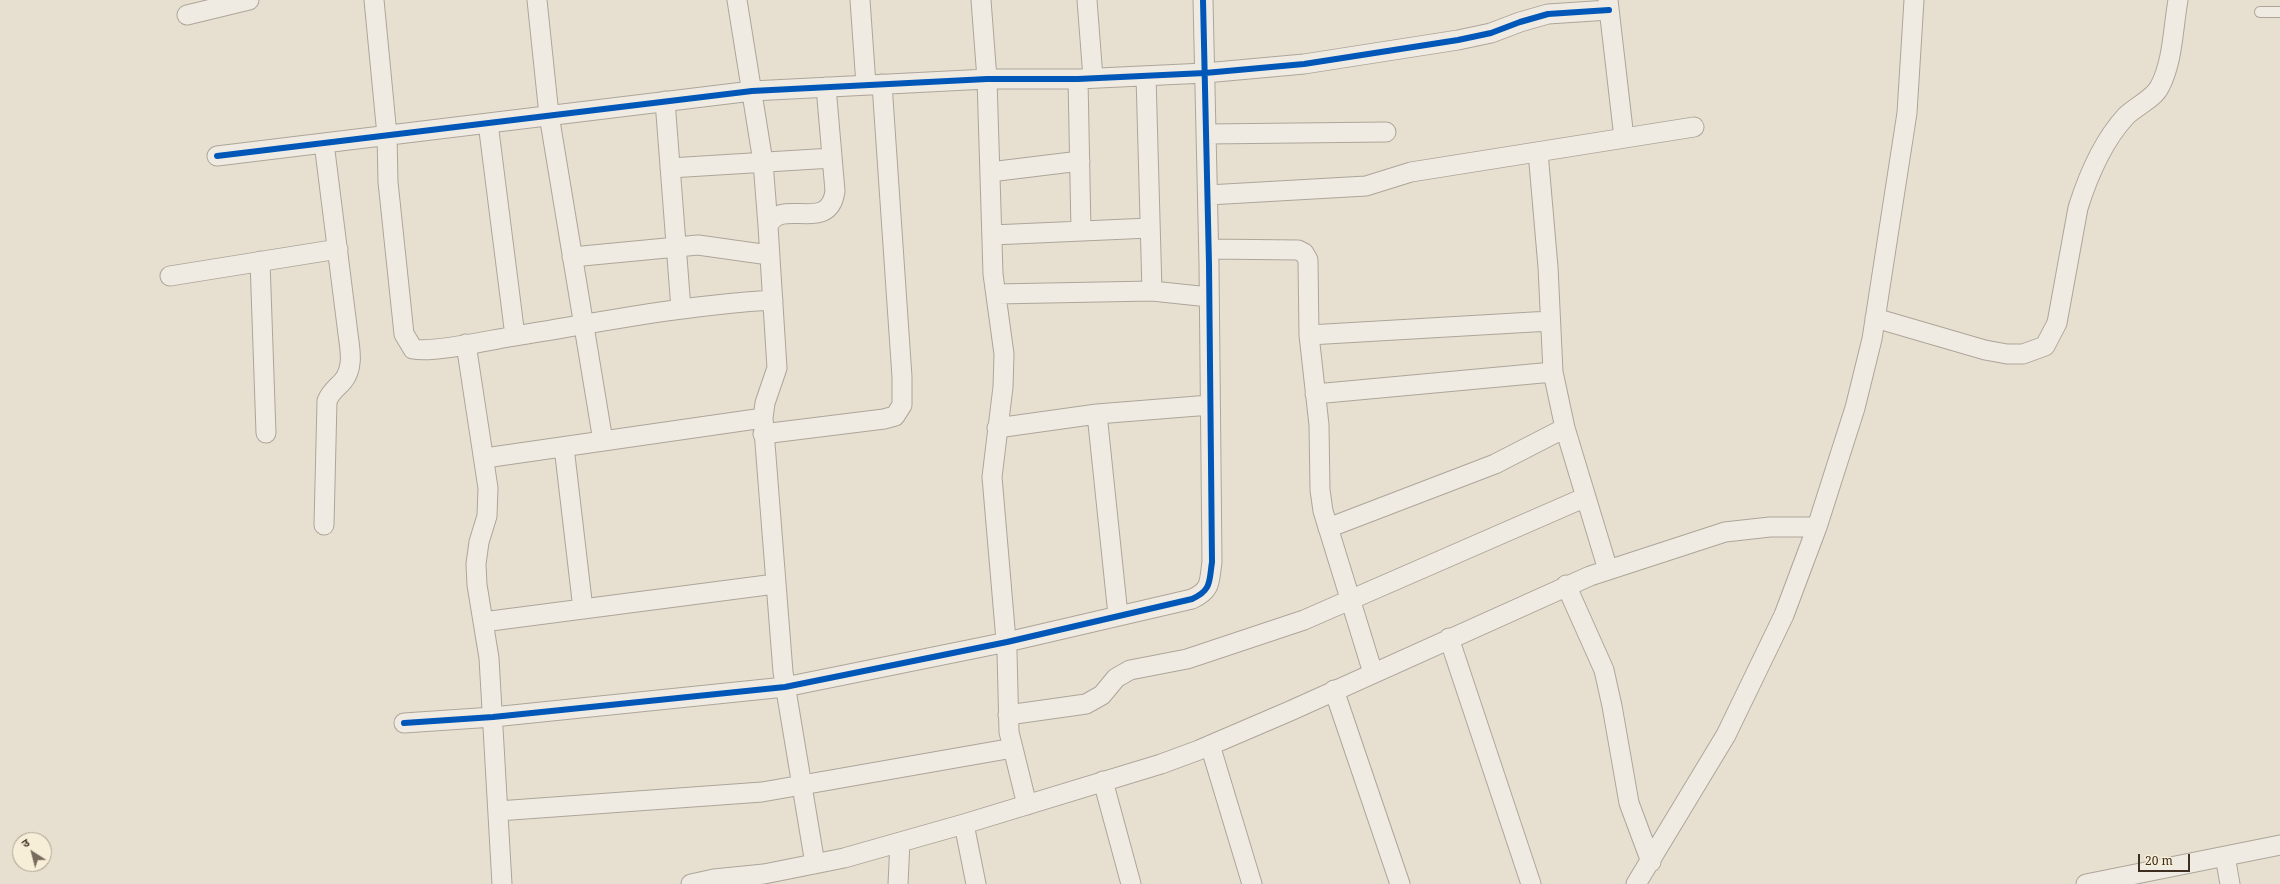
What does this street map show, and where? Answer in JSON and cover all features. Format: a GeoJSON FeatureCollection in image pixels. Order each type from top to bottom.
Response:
{"type":"FeatureCollection","features":[{"type":"Feature","properties":{"kind":"street"},"geometry":{"type":"LineString","coordinates":[[187,16],[249,0]]}},
{"type":"Feature","properties":{"kind":"street"},"geometry":{"type":"LineString","coordinates":[[374,0],[387,135],[388,182],[404,334],[413,349],[421,351],[726,302],[773,300]]}},
{"type":"Feature","properties":{"kind":"street"},"geometry":{"type":"LineString","coordinates":[[537,0],[549,115],[604,441]]}},
{"type":"Feature","properties":{"kind":"street"},"geometry":{"type":"LineString","coordinates":[[737,0],[763,162],[768,226],[777,368],[765,403],[763,426],[785,687],[815,864]]}},
{"type":"Feature","properties":{"kind":"street"},"geometry":{"type":"LineString","coordinates":[[485,458],[604,441],[763,426],[884,419],[895,416],[902,405],[902,370],[874,84],[860,0]]}},
{"type":"Feature","properties":{"kind":"street"},"geometry":{"type":"LineString","coordinates":[[981,0],[987,79],[992,235],[996,294],[1004,354],[1004,387],[997,428],[992,477],[1007,642],[1008,715],[1013,748],[1027,805]]}},
{"type":"Feature","properties":{"kind":"street"},"geometry":{"type":"LineString","coordinates":[[1081,231],[1080,161],[1085,79],[1087,0]]}},
{"type":"Feature","properties":{"kind":"street"},"geometry":{"type":"LineString","coordinates":[[404,723],[493,717],[785,687],[1007,642],[1192,598],[1201,594],[1210,583],[1212,562],[1208,297],[1209,249],[1203,0]]}},
{"type":"Feature","properties":{"kind":"street"},"geometry":{"type":"LineString","coordinates":[[1636,884],[1651,862],[1726,734],[1784,615],[1817,527],[1855,408],[1866,366],[1875,318],[1907,113],[1914,0]]}},
{"type":"Feature","properties":{"kind":"street"},"geometry":{"type":"LineString","coordinates":[[1875,318],[1985,350],[2008,354],[2023,354],[2044,346],[2057,323],[2078,208],[2083,190],[2100,157],[2126,116],[2159,88],[2167,72],[2178,0]]}},
{"type":"Feature","properties":{"kind":"street"},"geometry":{"type":"LineString","coordinates":[[217,156],[752,91],[987,79],[1085,79],[1205,73],[1332,60],[1491,33],[1520,22],[1548,14],[1609,5],[1624,138]]}},
{"type":"Feature","properties":{"kind":"street"},"geometry":{"type":"LineString","coordinates":[[1146,76],[1152,291]]}},
{"type":"Feature","properties":{"kind":"street"},"geometry":{"type":"LineString","coordinates":[[768,226],[773,219],[780,215],[816,214],[830,207],[834,201],[835,191],[826,87]]}},
{"type":"Feature","properties":{"kind":"street"},"geometry":{"type":"LineString","coordinates":[[664,101],[681,309]]}},
{"type":"Feature","properties":{"kind":"street"},"geometry":{"type":"LineString","coordinates":[[488,123],[515,336]]}},
{"type":"Feature","properties":{"kind":"street"},"geometry":{"type":"LineString","coordinates":[[1208,195],[1366,186],[1411,172],[1694,127]]}},
{"type":"Feature","properties":{"kind":"street"},"geometry":{"type":"LineString","coordinates":[[1206,134],[1386,132]]}},
{"type":"Feature","properties":{"kind":"street"},"geometry":{"type":"LineString","coordinates":[[324,143],[338,249],[350,363],[347,375],[334,387],[327,401],[324,525]]}},
{"type":"Feature","properties":{"kind":"street"},"geometry":{"type":"LineString","coordinates":[[1538,152],[1548,267],[1553,372],[1565,428],[1608,570]]}},
{"type":"Feature","properties":{"kind":"street"},"geometry":{"type":"LineString","coordinates":[[670,168],[832,158]]}},
{"type":"Feature","properties":{"kind":"street"},"geometry":{"type":"LineString","coordinates":[[990,172],[1080,161]]}},
{"type":"Feature","properties":{"kind":"street"},"geometry":{"type":"LineString","coordinates":[[992,235],[1150,228]]}},
{"type":"Feature","properties":{"kind":"street"},"geometry":{"type":"LineString","coordinates":[[572,257],[676,246],[710,246],[769,255]]}},
{"type":"Feature","properties":{"kind":"street"},"geometry":{"type":"LineString","coordinates":[[170,276],[338,249]]}},
{"type":"Feature","properties":{"kind":"street"},"geometry":{"type":"LineString","coordinates":[[1209,249],[1287,249],[1298,250],[1304,253],[1309,270],[1309,335],[1320,432],[1320,490],[1328,528],[1373,673]]}},
{"type":"Feature","properties":{"kind":"street"},"geometry":{"type":"LineString","coordinates":[[260,261],[266,432]]}},
{"type":"Feature","properties":{"kind":"street"},"geometry":{"type":"LineString","coordinates":[[996,294],[1152,291],[1208,297]]}},
{"type":"Feature","properties":{"kind":"street"},"geometry":{"type":"LineString","coordinates":[[1309,335],[1550,321]]}},
{"type":"Feature","properties":{"kind":"street"},"geometry":{"type":"LineString","coordinates":[[466,344],[485,458],[488,502],[476,564],[482,622],[489,658],[502,884]]}},
{"type":"Feature","properties":{"kind":"street"},"geometry":{"type":"LineString","coordinates":[[1315,394],[1553,372]]}},
{"type":"Feature","properties":{"kind":"street"},"geometry":{"type":"LineString","coordinates":[[997,428],[1097,414],[1210,405]]}},
{"type":"Feature","properties":{"kind":"street"},"geometry":{"type":"LineString","coordinates":[[1097,414],[1118,616]]}},
{"type":"Feature","properties":{"kind":"street"},"geometry":{"type":"LineString","coordinates":[[1328,528],[1495,464],[1565,428]]}},
{"type":"Feature","properties":{"kind":"street"},"geometry":{"type":"LineString","coordinates":[[564,447],[583,609]]}},
{"type":"Feature","properties":{"kind":"street"},"geometry":{"type":"LineString","coordinates":[[1008,715],[1086,704],[1102,695],[1116,678],[1130,670],[1187,659],[1304,620],[1586,497]]}},
{"type":"Feature","properties":{"kind":"street"},"geometry":{"type":"LineString","coordinates":[[691,884],[714,879],[764,874],[815,864],[964,824],[1161,764],[1210,745],[1373,673],[1566,585],[1725,532],[1770,527],[1817,527]]}},
{"type":"Feature","properties":{"kind":"street"},"geometry":{"type":"LineString","coordinates":[[482,622],[776,584]]}},
{"type":"Feature","properties":{"kind":"street"},"geometry":{"type":"LineString","coordinates":[[1566,585],[1604,670],[1612,706],[1629,803],[1651,862]]}},
{"type":"Feature","properties":{"kind":"street"},"geometry":{"type":"LineString","coordinates":[[1449,638],[1531,884]]}},
{"type":"Feature","properties":{"kind":"street"},"geometry":{"type":"LineString","coordinates":[[1334,690],[1400,884]]}},
{"type":"Feature","properties":{"kind":"street"},"geometry":{"type":"LineString","coordinates":[[1210,745],[1252,884]]}},
{"type":"Feature","properties":{"kind":"street"},"geometry":{"type":"LineString","coordinates":[[498,811],[735,796],[802,786],[1013,748]]}},
{"type":"Feature","properties":{"kind":"street"},"geometry":{"type":"LineString","coordinates":[[1103,782],[1131,884]]}},
{"type":"Feature","properties":{"kind":"street"},"geometry":{"type":"LineString","coordinates":[[964,824],[976,884]]}},
{"type":"Feature","properties":{"kind":"street"},"geometry":{"type":"LineString","coordinates":[[898,884],[900,842]]}},
{"type":"Feature","properties":{"kind":"street"},"geometry":{"type":"LineString","coordinates":[[2095,883],[2280,845]]}},
{"type":"Feature","properties":{"kind":"street"},"geometry":{"type":"LineString","coordinates":[[2225,856],[2230,884]]}},
{"type":"Feature","properties":{"kind":"lane"},"geometry":{"type":"LineString","coordinates":[[2260,12],[2280,12]]}},
{"type":"Feature","properties":{"kind":"cycle path"},"geometry":{"type":"LineString","coordinates":[[404,723],[493,717],[785,687],[1007,642],[1192,599],[1203,592],[1210,580],[1212,562],[1209,264],[1203,0]]}},
{"type":"Feature","properties":{"kind":"cycle path"},"geometry":{"type":"LineString","coordinates":[[217,156],[752,91],[987,79],[1078,79],[1205,73],[1304,64],[1458,40],[1491,33],[1520,22],[1548,14],[1609,10]]}}]}
